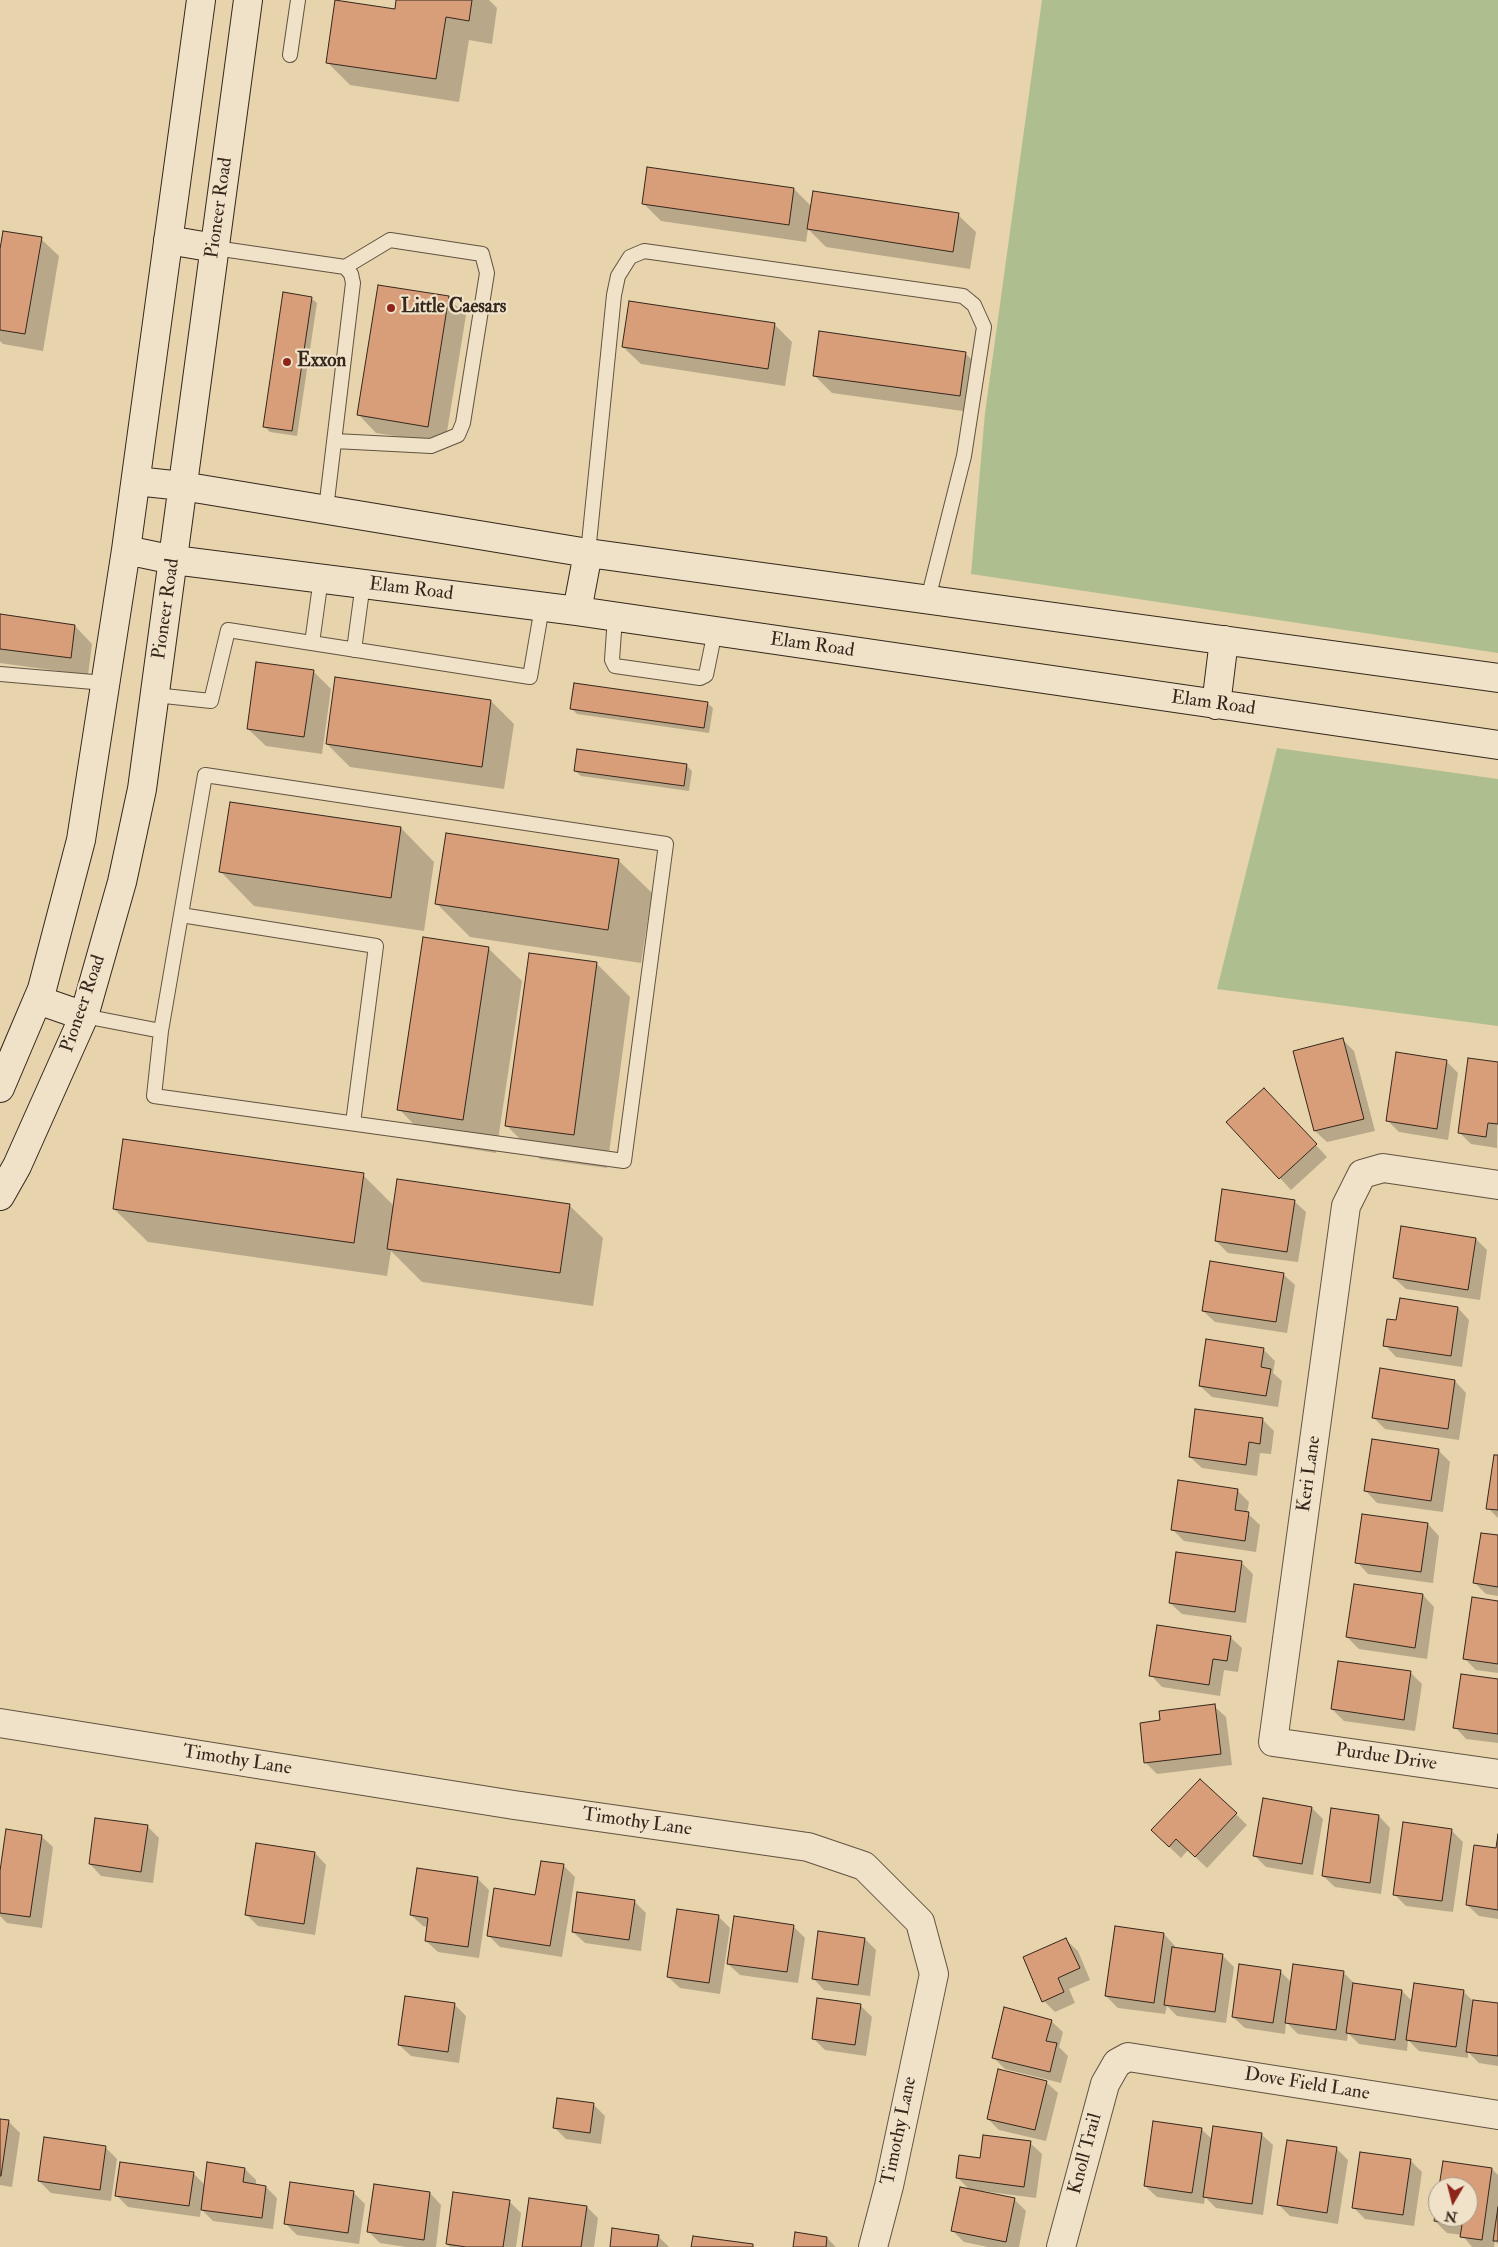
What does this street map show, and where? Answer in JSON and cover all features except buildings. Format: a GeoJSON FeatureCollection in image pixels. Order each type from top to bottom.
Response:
{"type":"FeatureCollection","features":[{"type":"Feature","properties":{"kind":"main road"},"geometry":{"type":"LineString","coordinates":[[0,1088],[38,1000],[81,840],[136,481],[201,0]]}},
{"type":"Feature","properties":{"kind":"main road","name":"Pioneer Road"},"geometry":{"type":"LineString","coordinates":[[0,1196],[17,1166],[84,1016],[126,863],[142,789],[248,0]]}},
{"type":"Feature","properties":{"kind":"main road"},"geometry":{"type":"LineString","coordinates":[[168,240],[215,248]]}},
{"type":"Feature","properties":{"kind":"main road"},"geometry":{"type":"LineString","coordinates":[[136,481],[182,486],[326,509],[588,554],[1498,678]]}},
{"type":"Feature","properties":{"kind":"main road","name":"Elam Road"},"geometry":{"type":"LineString","coordinates":[[126,550],[174,560],[577,611],[1498,746]]}},
{"type":"Feature","properties":{"kind":"main road"},"geometry":{"type":"LineString","coordinates":[[577,611],[588,554]]}},
{"type":"Feature","properties":{"kind":"main road"},"geometry":{"type":"LineString","coordinates":[[1216,705],[1224,640]]}},
{"type":"Feature","properties":{"kind":"main road"},"geometry":{"type":"LineString","coordinates":[[38,1000],[84,1016]]}},
{"type":"Feature","properties":{"kind":"main road"},"geometry":{"type":"LineString","coordinates":[[0,1051],[23,1035]]}},
{"type":"Feature","properties":{"kind":"main road","name":"Keri Lane"},"geometry":{"type":"LineString","coordinates":[[1273,1742],[1346,1206],[1362,1174],[1383,1168],[1498,1185]]}},
{"type":"Feature","properties":{"kind":"main road","name":"Timothy Lane"},"geometry":{"type":"LineString","coordinates":[[0,1724],[514,1805],[808,1847],[864,1866],[920,1922],[934,1974],[889,2186],[873,2247]]}},
{"type":"Feature","properties":{"kind":"main road","name":"Purdue Drive"},"geometry":{"type":"LineString","coordinates":[[1273,1742],[1498,1774]]}},
{"type":"Feature","properties":{"kind":"main road","name":"Dove Field Lane"},"geometry":{"type":"LineString","coordinates":[[1117,2063],[1128,2057],[1498,2115]]}},
{"type":"Feature","properties":{"kind":"main road","name":"Knoll Trail"},"geometry":{"type":"LineString","coordinates":[[1061,2247],[1105,2084],[1117,2063]]}},
{"type":"Feature","properties":{"kind":"lane"},"geometry":{"type":"LineString","coordinates":[[290,55],[298,0]]}},
{"type":"Feature","properties":{"kind":"lane"},"geometry":{"type":"LineString","coordinates":[[215,248],[345,267],[390,240],[482,254],[487,273],[463,423],[458,434],[431,446],[335,441]]}},
{"type":"Feature","properties":{"kind":"lane"},"geometry":{"type":"LineString","coordinates":[[588,554],[614,295],[618,276],[630,257],[644,252],[963,296],[974,305],[984,327],[982,346],[964,456],[928,599]]}},
{"type":"Feature","properties":{"kind":"lane"},"geometry":{"type":"LineString","coordinates":[[326,509],[352,283],[351,274],[345,267]]}},
{"type":"Feature","properties":{"kind":"lane"},"geometry":{"type":"LineString","coordinates":[[312,643],[321,578]]}},
{"type":"Feature","properties":{"kind":"lane"},"geometry":{"type":"LineString","coordinates":[[354,650],[363,583]]}},
{"type":"Feature","properties":{"kind":"lane"},"geometry":{"type":"LineString","coordinates":[[155,695],[212,701],[228,630],[530,677],[542,607]]}},
{"type":"Feature","properties":{"kind":"lane"},"geometry":{"type":"LineString","coordinates":[[615,617],[612,660],[615,666],[682,676],[700,678],[706,675],[715,631]]}},
{"type":"Feature","properties":{"kind":"lane"},"geometry":{"type":"LineString","coordinates":[[0,674],[106,683]]}},
{"type":"Feature","properties":{"kind":"lane"},"geometry":{"type":"LineString","coordinates":[[205,775],[666,844],[624,1160],[154,1096],[161,1031],[205,775]]}},
{"type":"Feature","properties":{"kind":"lane"},"geometry":{"type":"LineString","coordinates":[[181,915],[376,946],[352,1123]]}},
{"type":"Feature","properties":{"kind":"lane"},"geometry":{"type":"LineString","coordinates":[[84,1016],[161,1031]]}},
{"type":"Feature","properties":{"kind":"green space"},"geometry":{"type":"Polygon","coordinates":[[[1042,0],[1498,0],[1498,653],[971,574],[985,413],[1042,0]]]}},
{"type":"Feature","properties":{"kind":"green space"},"geometry":{"type":"Polygon","coordinates":[[[1277,748],[1498,779],[1498,1026],[1217,989],[1277,748]]]}},
{"type":"Feature","properties":{"kind":"place","name":"Little Caesars"},"geometry":{"type":"Point","coordinates":[391,308]}},
{"type":"Feature","properties":{"kind":"place","name":"Exxon"},"geometry":{"type":"Point","coordinates":[287,362]}}]}
